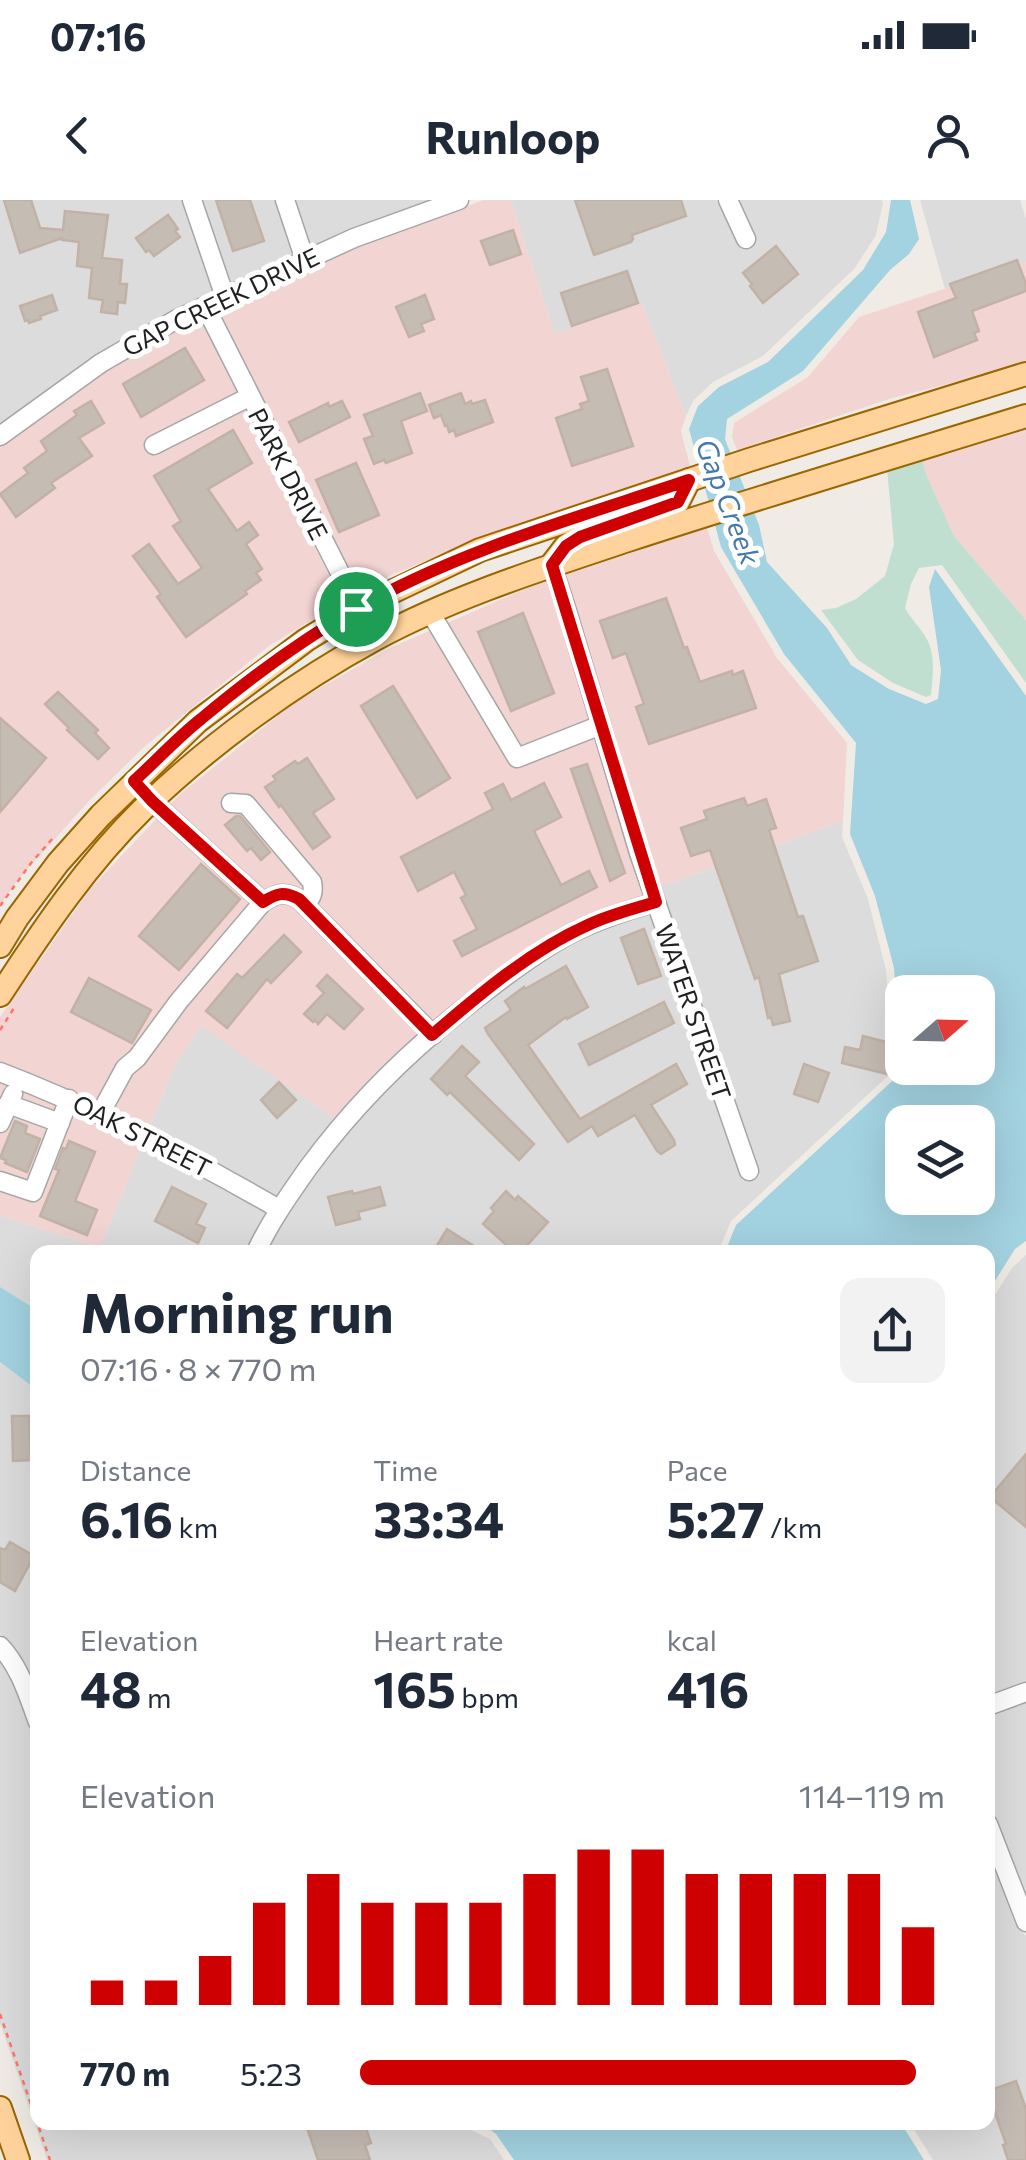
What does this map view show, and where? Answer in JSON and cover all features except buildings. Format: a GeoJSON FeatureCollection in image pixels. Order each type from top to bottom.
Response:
{"type":"FeatureCollection","features":[{"type":"Feature","properties":{"kind":"main road"},"geometry":{"type":"LineString","coordinates":[[4,930],[58,863],[134,781],[198,720],[306,640],[356,609],[480,550],[1026,374]]}},
{"type":"Feature","properties":{"kind":"main road"},"geometry":{"type":"LineString","coordinates":[[8,1001],[54,912],[152,801],[280,698],[374,640],[501,582],[1026,416]]}},
{"type":"Feature","properties":{"kind":"main road"},"geometry":{"type":"LineString","coordinates":[[552,565],[566,546],[580,537],[678,502],[689,480]]}},
{"type":"Feature","properties":{"kind":"main road"},"geometry":{"type":"LineString","coordinates":[[152,801],[166,774],[214,729],[218,705]]}},
{"type":"Feature","properties":{"kind":"main road"},"geometry":{"type":"LineString","coordinates":[[0,2108],[18,2160]]}},
{"type":"Feature","properties":{"kind":"street"},"geometry":{"type":"LineString","coordinates":[[192,200],[226,297]]}},
{"type":"Feature","properties":{"kind":"street"},"geometry":{"type":"LineString","coordinates":[[285,200],[304,260]]}},
{"type":"Feature","properties":{"kind":"street"},"geometry":{"type":"LineString","coordinates":[[728,200],[746,239]]}},
{"type":"Feature","properties":{"kind":"street","name":"GAP CREEK DRIVE"},"geometry":{"type":"LineString","coordinates":[[0,436],[100,363],[164,326],[354,238],[451,201]]}},
{"type":"Feature","properties":{"kind":"street","name":"PARK DRIVE"},"geometry":{"type":"LineString","coordinates":[[205,306],[374,640]]}},
{"type":"Feature","properties":{"kind":"street"},"geometry":{"type":"LineString","coordinates":[[154,445],[249,396]]}},
{"type":"Feature","properties":{"kind":"street","name":"WATER STREET"},"geometry":{"type":"LineString","coordinates":[[552,565],[656,902],[749,1172]]}},
{"type":"Feature","properties":{"kind":"street"},"geometry":{"type":"LineString","coordinates":[[430,612],[517,758],[600,724]]}},
{"type":"Feature","properties":{"kind":"street"},"geometry":{"type":"LineString","coordinates":[[134,781],[263,902]]}},
{"type":"Feature","properties":{"kind":"street"},"geometry":{"type":"LineString","coordinates":[[231,803],[246,804],[312,882],[312,898],[305,905]]}},
{"type":"Feature","properties":{"kind":"street"},"geometry":{"type":"LineString","coordinates":[[100,1114],[125,1068],[263,902],[276,893],[289,893],[305,905],[432,1035]]}},
{"type":"Feature","properties":{"kind":"street"},"geometry":{"type":"LineString","coordinates":[[260,1245],[279,1208],[351,1113],[432,1035],[519,966],[565,936],[656,902]]}},
{"type":"Feature","properties":{"kind":"street","name":"OAK STREET"},"geometry":{"type":"LineString","coordinates":[[0,1072],[100,1114],[279,1208]]}},
{"type":"Feature","properties":{"kind":"street"},"geometry":{"type":"LineString","coordinates":[[0,1123],[19,1080]]}},
{"type":"Feature","properties":{"kind":"street"},"geometry":{"type":"LineString","coordinates":[[0,1181],[32,1192],[69,1099]]}},
{"type":"Feature","properties":{"kind":"street"},"geometry":{"type":"LineString","coordinates":[[8,1104],[60,1123]]}},
{"type":"Feature","properties":{"kind":"street"},"geometry":{"type":"LineString","coordinates":[[0,1646],[13,1661],[30,1701]]}},
{"type":"Feature","properties":{"kind":"street"},"geometry":{"type":"LineString","coordinates":[[995,1703],[1026,1692]]}},
{"type":"Feature","properties":{"kind":"street"},"geometry":{"type":"LineString","coordinates":[[995,1842],[1026,1922]]}},
{"type":"Feature","properties":{"kind":"path"},"geometry":{"type":"LineString","coordinates":[[0,1030],[8,1001]]}},
{"type":"Feature","properties":{"kind":"path"},"geometry":{"type":"LineString","coordinates":[[0,2014],[30,2102]]}},
{"type":"Feature","properties":{"kind":"path"},"geometry":{"type":"LineString","coordinates":[[40,2130],[50,2160]]}},
{"type":"Feature","properties":{"kind":"shaded area"},"geometry":{"type":"Polygon","coordinates":[[[0,200],[275,200],[294,256],[173,312],[96,356],[0,425],[0,200]]]}},
{"type":"Feature","properties":{"kind":"shaded area"},"geometry":{"type":"Polygon","coordinates":[[[295,200],[436,200],[310,248],[295,200]]]}},
{"type":"Feature","properties":{"kind":"shaded area"},"geometry":{"type":"Polygon","coordinates":[[[484,200],[511,200],[555,334],[642,303],[686,416],[681,431],[690,466],[458,548],[391,575],[359,593],[217,310],[357,246],[484,200]]]}},
{"type":"Feature","properties":{"kind":"shaded area"},"geometry":{"type":"Polygon","coordinates":[[[511,200],[716,200],[741,249],[757,242],[738,200],[883,203],[876,235],[855,268],[763,356],[713,382],[693,401],[686,416],[642,303],[555,334],[511,200]]]}},
{"type":"Feature","properties":{"kind":"shaded area"},"geometry":{"type":"Polygon","coordinates":[[[920,200],[1020,200],[1026,219],[1026,262],[945,289],[920,200]]]}},
{"type":"Feature","properties":{"kind":"shaded area"},"geometry":{"type":"Polygon","coordinates":[[[1026,262],[1026,364],[889,399],[737,450],[732,437],[734,423],[808,377],[859,317],[1026,262]]]}},
{"type":"Feature","properties":{"kind":"shaded area"},"geometry":{"type":"Polygon","coordinates":[[[200,317],[342,602],[270,645],[145,746],[89,801],[16,882],[0,906],[0,446],[105,369],[200,317]]]}},
{"type":"Feature","properties":{"kind":"shaded area"},"geometry":{"type":"Polygon","coordinates":[[[1026,428],[1026,620],[954,536],[922,458],[1026,428]]]}},
{"type":"Feature","properties":{"kind":"shaded area"},"geometry":{"type":"Polygon","coordinates":[[[707,527],[714,551],[777,658],[847,743],[843,821],[660,887],[565,575],[707,527]]]}},
{"type":"Feature","properties":{"kind":"shaded area"},"geometry":{"type":"Polygon","coordinates":[[[547,581],[643,894],[560,930],[391,1061],[335,1119],[201,1026],[174,1067],[149,1129],[59,1085],[0,1063],[0,1017],[90,889],[179,795],[294,703],[390,648],[547,581]]]}},
{"type":"Feature","properties":{"kind":"shaded area"},"geometry":{"type":"Polygon","coordinates":[[[843,821],[842,837],[868,899],[886,970],[885,1079],[731,1221],[721,1245],[269,1245],[287,1212],[358,1118],[462,1020],[569,943],[649,912],[743,1181],[760,1176],[660,887],[843,821]]]}},
{"type":"Feature","properties":{"kind":"shaded area"},"geometry":{"type":"Polygon","coordinates":[[[201,1025],[335,1119],[277,1197],[149,1129],[174,1067],[201,1025]]]}},
{"type":"Feature","properties":{"kind":"shaded area"},"geometry":{"type":"Polygon","coordinates":[[[0,1081],[80,1113],[142,1145],[101,1245],[0,1215],[0,1081]]]}},
{"type":"Feature","properties":{"kind":"shaded area"},"geometry":{"type":"Polygon","coordinates":[[[142,1145],[267,1212],[250,1245],[101,1245],[142,1145]]]}},
{"type":"Feature","properties":{"kind":"shaded area"},"geometry":{"type":"Polygon","coordinates":[[[0,1215],[91,1245],[30,1245],[30,1306],[0,1287],[0,1215]]]}},
{"type":"Feature","properties":{"kind":"shaded area"},"geometry":{"type":"Polygon","coordinates":[[[1026,1255],[1026,1683],[995,1695],[995,1295],[1012,1268],[1026,1255]]]}},
{"type":"Feature","properties":{"kind":"shaded area"},"geometry":{"type":"Polygon","coordinates":[[[0,1362],[30,1385],[30,1678],[21,1657],[0,1633],[0,1362]]]}},
{"type":"Feature","properties":{"kind":"shaded area"},"geometry":{"type":"Polygon","coordinates":[[[0,1659],[13,1681],[30,1729],[30,2110],[0,2023],[0,1659]]]}},
{"type":"Feature","properties":{"kind":"shaded area"},"geometry":{"type":"Polygon","coordinates":[[[1026,1700],[1026,1900],[995,1816],[995,1712],[1026,1700]]]}},
{"type":"Feature","properties":{"kind":"shaded area"},"geometry":{"type":"Polygon","coordinates":[[[995,1870],[1015,1924],[1026,1936],[1026,2160],[933,2160],[914,2130],[995,2130],[995,1870]]]}},
{"type":"Feature","properties":{"kind":"shaded area"},"geometry":{"type":"Polygon","coordinates":[[[37,2130],[471,2130],[490,2139],[504,2160],[47,2160],[37,2130]]]}},
{"type":"Feature","properties":{"kind":"green space"},"geometry":{"type":"Polygon","coordinates":[[[922,458],[954,536],[1026,620],[1026,683],[942,565],[919,568],[905,608],[931,649],[932,688],[931,695],[926,697],[893,683],[858,660],[821,610],[856,599],[885,576],[894,544],[887,469],[922,458]]]}},
{"type":"Feature","properties":{"kind":"water","name":"Gap Creek"},"geometry":{"type":"Polygon","coordinates":[[[891,200],[910,200],[919,239],[909,254],[890,270],[803,371],[727,419],[725,439],[759,525],[767,562],[827,628],[851,665],[889,689],[926,704],[938,699],[941,670],[929,587],[935,569],[1026,696],[1026,1241],[1015,1249],[995,1281],[995,1245],[728,1245],[736,1225],[888,1085],[995,1085],[995,975],[895,975],[875,896],[850,834],[856,743],[784,654],[721,547],[689,429],[698,406],[719,387],[768,362],[863,270],[886,232],[891,200]]]}},
{"type":"Feature","properties":{"kind":"water"},"geometry":{"type":"Polygon","coordinates":[[[0,1287],[30,1306],[30,1385],[0,1362],[0,1287]]]}},
{"type":"Feature","properties":{"kind":"water"},"geometry":{"type":"Polygon","coordinates":[[[491,2130],[905,2130],[924,2160],[514,2160],[491,2130]]]}},
{"type":"Feature","properties":{"kind":"route"},"geometry":{"type":"LineString","coordinates":[[689,480],[678,502],[580,537],[566,546],[552,565],[656,902],[565,936],[519,966],[432,1035],[299,899],[289,893],[276,893],[263,902],[134,781],[198,720],[306,640],[356,609],[480,550],[689,480]]}}]}
